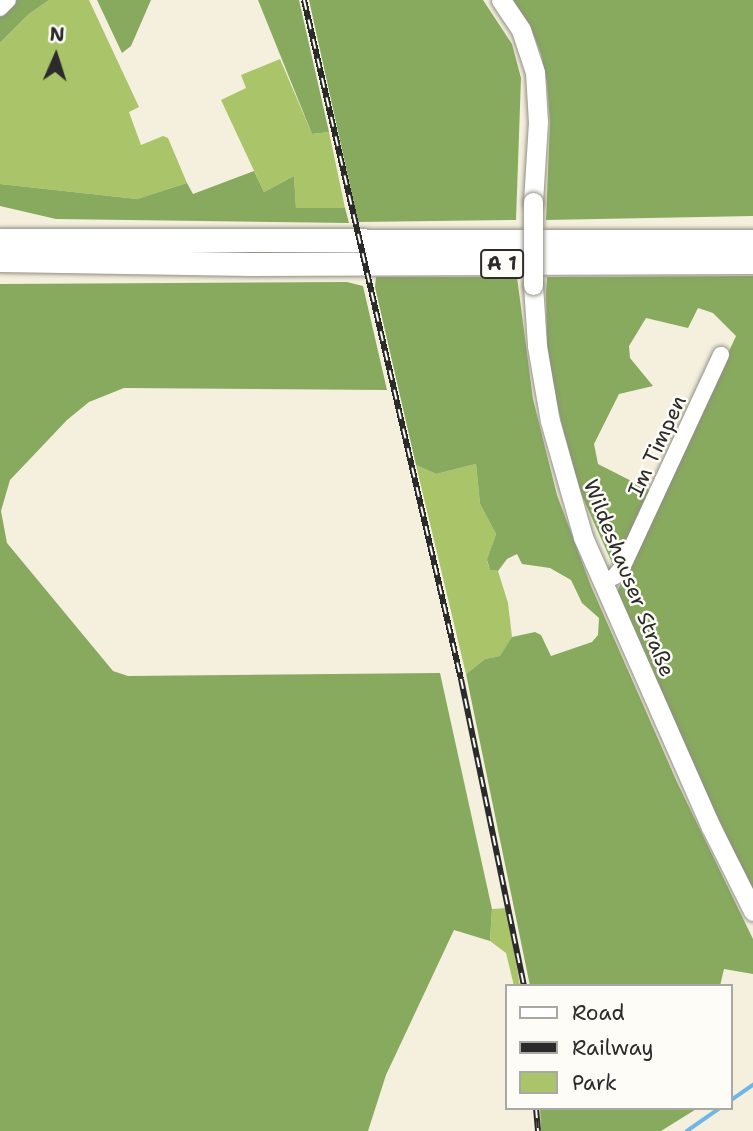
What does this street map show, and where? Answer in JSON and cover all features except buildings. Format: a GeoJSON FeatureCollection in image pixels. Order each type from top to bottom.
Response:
{"type":"FeatureCollection","features":[{"type":"Feature","properties":{"kind":"highway","name":"A 1"},"geometry":{"type":"LineString","coordinates":[[3,244],[753,242]]}},
{"type":"Feature","properties":{"kind":"highway","name":"A 1"},"geometry":{"type":"LineString","coordinates":[[3,244],[251,264],[753,262]]}},
{"type":"Feature","properties":{"kind":"main road","name":"Wildeshauser Straße"},"geometry":{"type":"LineString","coordinates":[[501,0],[521,30],[535,72],[538,122],[533,202],[533,285],[537,346],[556,446],[575,512],[602,583],[711,827],[753,911]]}},
{"type":"Feature","properties":{"kind":"street"},"geometry":{"type":"LineString","coordinates":[[0,8],[8,0]]}},
{"type":"Feature","properties":{"kind":"street","name":"Im Timpen"},"geometry":{"type":"LineString","coordinates":[[602,583],[615,576],[623,566],[721,355]]}},
{"type":"Feature","properties":{"kind":"green space"},"geometry":{"type":"Polygon","coordinates":[[[12,0],[49,0],[29,14],[0,43],[0,14],[12,0]]]}},
{"type":"Feature","properties":{"kind":"green space"},"geometry":{"type":"Polygon","coordinates":[[[49,0],[89,0],[139,107],[129,112],[141,145],[163,136],[168,138],[187,183],[137,199],[0,184],[0,43],[29,14],[49,0]]]}},
{"type":"Feature","properties":{"kind":"green space"},"geometry":{"type":"Polygon","coordinates":[[[97,0],[151,0],[131,46],[122,53],[97,0]]]}},
{"type":"Feature","properties":{"kind":"green space"},"geometry":{"type":"Polygon","coordinates":[[[258,0],[299,0],[329,132],[312,134],[258,0]]]}},
{"type":"Feature","properties":{"kind":"green space"},"geometry":{"type":"Polygon","coordinates":[[[309,0],[483,0],[512,44],[521,78],[516,220],[358,222],[309,0]]]}},
{"type":"Feature","properties":{"kind":"green space"},"geometry":{"type":"Polygon","coordinates":[[[513,0],[753,0],[753,216],[546,220],[550,122],[547,83],[541,54],[530,25],[513,0]]]}},
{"type":"Feature","properties":{"kind":"green space"},"geometry":{"type":"Polygon","coordinates":[[[280,59],[312,134],[329,132],[345,208],[296,208],[294,176],[264,192],[221,100],[246,88],[241,75],[280,59]]]}},
{"type":"Feature","properties":{"kind":"green space"},"geometry":{"type":"Polygon","coordinates":[[[254,171],[264,192],[294,176],[296,208],[345,208],[349,223],[56,219],[0,206],[0,184],[137,199],[187,183],[193,194],[254,171]]]}},
{"type":"Feature","properties":{"kind":"green space"},"geometry":{"type":"Polygon","coordinates":[[[753,276],[753,893],[615,596],[736,336],[713,313],[698,308],[688,328],[646,318],[629,346],[630,358],[653,386],[619,394],[594,444],[598,464],[655,493],[622,560],[613,565],[578,487],[554,393],[547,343],[546,294],[547,277],[753,276]]]}},
{"type":"Feature","properties":{"kind":"green space"},"geometry":{"type":"Polygon","coordinates":[[[376,277],[517,277],[533,399],[557,495],[591,586],[677,782],[753,939],[753,974],[724,969],[720,984],[530,984],[466,674],[485,659],[500,656],[512,637],[535,632],[541,635],[551,656],[592,642],[598,635],[599,618],[582,603],[571,580],[550,568],[522,564],[517,554],[507,559],[498,571],[490,570],[487,560],[496,534],[480,504],[476,464],[436,474],[416,465],[375,287],[376,277]]]}},
{"type":"Feature","properties":{"kind":"green space"},"geometry":{"type":"Polygon","coordinates":[[[347,282],[363,286],[387,390],[124,388],[89,402],[67,420],[10,480],[1,511],[7,543],[113,671],[128,676],[440,673],[492,909],[490,941],[454,930],[386,1075],[368,1131],[0,1131],[0,284],[347,282]]]}},
{"type":"Feature","properties":{"kind":"green space"},"geometry":{"type":"Polygon","coordinates":[[[476,464],[480,504],[496,534],[487,561],[490,570],[498,571],[508,603],[512,637],[501,656],[485,659],[466,674],[416,465],[436,474],[476,464]]]}},
{"type":"Feature","properties":{"kind":"green space"},"geometry":{"type":"Polygon","coordinates":[[[506,908],[520,984],[514,984],[506,953],[490,941],[492,909],[506,908]]]}},
{"type":"Feature","properties":{"kind":"green space"},"geometry":{"type":"Polygon","coordinates":[[[540,1110],[695,1110],[661,1131],[541,1131],[540,1110]]]}},
{"type":"Feature","properties":{"kind":"waterway"},"geometry":{"type":"LineString","coordinates":[[732,1100],[753,1085]]}},
{"type":"Feature","properties":{"kind":"waterway"},"geometry":{"type":"LineString","coordinates":[[687,1131],[717,1110]]}},
{"type":"Feature","properties":{"kind":"railway"},"geometry":{"type":"LineString","coordinates":[[304,0],[461,679],[524,984]]}},
{"type":"Feature","properties":{"kind":"railway"},"geometry":{"type":"LineString","coordinates":[[536,1110],[538,1131]]}}]}
